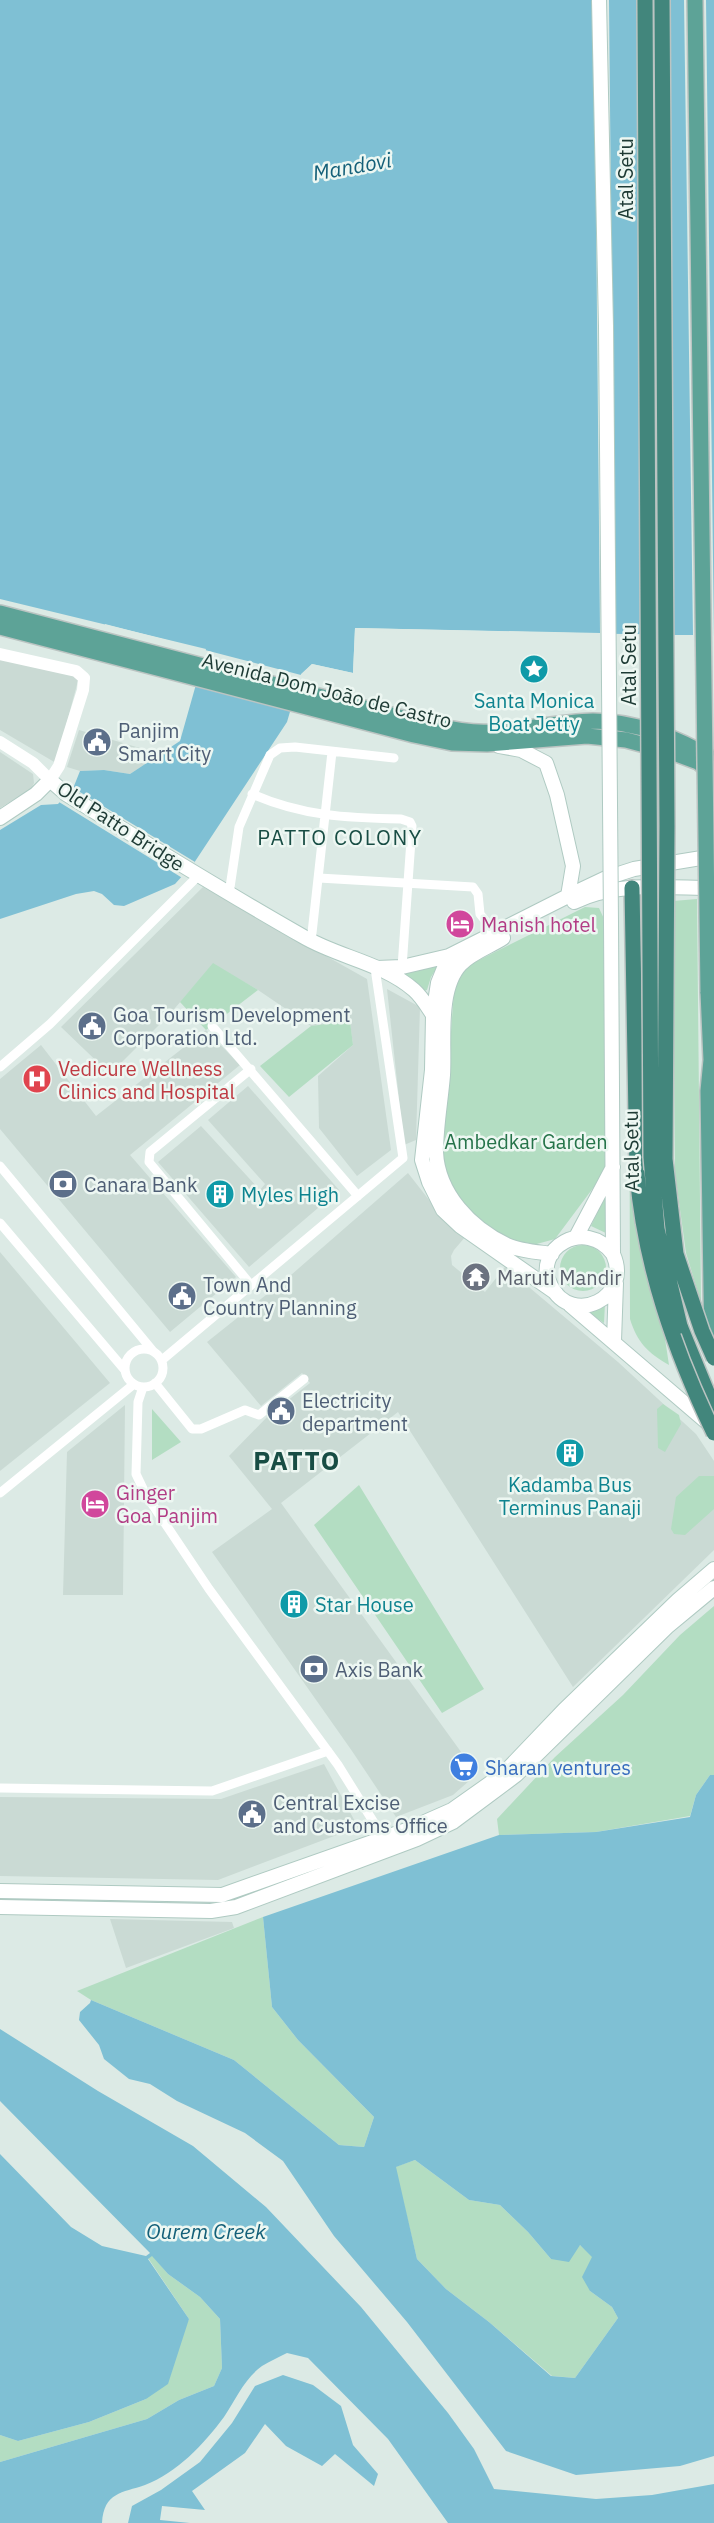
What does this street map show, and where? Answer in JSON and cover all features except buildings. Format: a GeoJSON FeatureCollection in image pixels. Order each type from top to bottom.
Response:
{"type":"FeatureCollection","features":[{"type":"Feature","properties":{"kind":"highway","name":"Atal Setu"},"geometry":{"type":"LineString","coordinates":[[645,0],[651,1157],[657,1229],[680,1326],[714,1409]]}},
{"type":"Feature","properties":{"kind":"highway","name":"Atal Setu"},"geometry":{"type":"LineString","coordinates":[[662,0],[667,826],[664,1159],[676,1254],[702,1331],[714,1358]]}},
{"type":"Feature","properties":{"kind":"highway"},"geometry":{"type":"LineString","coordinates":[[627,889],[640,1210],[656,1286],[684,1368],[714,1433]]}},
{"type":"Feature","properties":{"kind":"main road"},"geometry":{"type":"LineString","coordinates":[[599,0],[606,338],[613,1254],[617,1266],[614,1341]]}},
{"type":"Feature","properties":{"kind":"main road"},"geometry":{"type":"LineString","coordinates":[[695,0],[708,992],[713,1063],[708,1091],[711,1340],[714,1364]]}},
{"type":"Feature","properties":{"kind":"main road","name":"Avenida Dom João de Castro"},"geometry":{"type":"LineString","coordinates":[[0,612],[99,646],[452,743],[487,744],[587,736],[626,740],[698,762],[714,775]]}},
{"type":"Feature","properties":{"kind":"main road","name":"Avenida Dom João de Castro"},"geometry":{"type":"LineString","coordinates":[[0,627],[99,646]]}},
{"type":"Feature","properties":{"kind":"main road","name":"Avenida Dom João de Castro"},"geometry":{"type":"LineString","coordinates":[[334,709],[443,727],[489,732],[592,721],[626,724],[693,746],[714,760]]}},
{"type":"Feature","properties":{"kind":"main road"},"geometry":{"type":"LineString","coordinates":[[487,744],[521,750],[546,763],[557,795],[573,866],[568,896]]}},
{"type":"Feature","properties":{"kind":"main road"},"geometry":{"type":"LineString","coordinates":[[0,818],[36,794],[50,780]]}},
{"type":"Feature","properties":{"kind":"main road","name":"Old Patto Bridge"},"geometry":{"type":"LineString","coordinates":[[50,780],[66,794],[311,942],[375,968],[414,989],[433,1015]]}},
{"type":"Feature","properties":{"kind":"main road"},"geometry":{"type":"LineString","coordinates":[[375,968],[402,967],[449,956],[568,896],[634,869],[714,856]]}},
{"type":"Feature","properties":{"kind":"main road"},"geometry":{"type":"LineString","coordinates":[[619,874],[627,889]]}},
{"type":"Feature","properties":{"kind":"main road"},"geometry":{"type":"LineString","coordinates":[[552,1254],[508,1246],[480,1229],[452,1201],[441,1180],[436,1152],[444,1061],[444,1009],[450,984],[461,964],[504,938],[581,898],[627,889],[714,888]]}},
{"type":"Feature","properties":{"kind":"main road"},"geometry":{"type":"LineString","coordinates":[[449,956],[438,983],[433,1015],[432,1070],[422,1160],[429,1182],[443,1209],[485,1245],[561,1297],[714,1428]]}},
{"type":"Feature","properties":{"kind":"main road"},"geometry":{"type":"LineString","coordinates":[[576,1237],[614,1166]]}},
{"type":"Feature","properties":{"kind":"main road"},"geometry":{"type":"LineString","coordinates":[[613,1254],[597,1239],[576,1237],[564,1241],[552,1254],[548,1275],[561,1297],[579,1305],[594,1304],[606,1296],[616,1279]]}},
{"type":"Feature","properties":{"kind":"main road"},"geometry":{"type":"LineString","coordinates":[[714,1569],[564,1710],[503,1774],[452,1810],[387,1844],[236,1907],[211,1911],[6,1907],[7,1891],[222,1895],[387,1844],[453,1822],[516,1775],[668,1626],[714,1588]]}},
{"type":"Feature","properties":{"kind":"street"},"geometry":{"type":"LineString","coordinates":[[0,654],[76,672],[84,678],[83,690],[62,756],[50,780],[33,763],[0,742]]}},
{"type":"Feature","properties":{"kind":"street"},"geometry":{"type":"LineString","coordinates":[[230,894],[238,827],[270,755],[280,748],[296,747],[394,758]]}},
{"type":"Feature","properties":{"kind":"street"},"geometry":{"type":"LineString","coordinates":[[311,942],[332,752]]}},
{"type":"Feature","properties":{"kind":"street"},"geometry":{"type":"LineString","coordinates":[[252,794],[278,805],[326,816],[401,819],[410,822],[412,826],[410,884],[402,967]]}},
{"type":"Feature","properties":{"kind":"street"},"geometry":{"type":"LineString","coordinates":[[0,1067],[50,1024],[195,874]]}},
{"type":"Feature","properties":{"kind":"street"},"geometry":{"type":"LineString","coordinates":[[319,878],[473,887],[478,894],[480,914],[495,933]]}},
{"type":"Feature","properties":{"kind":"street"},"geometry":{"type":"LineString","coordinates":[[375,968],[403,1158]]}},
{"type":"Feature","properties":{"kind":"street"},"geometry":{"type":"LineString","coordinates":[[212,1026],[358,1196]]}},
{"type":"Feature","properties":{"kind":"street"},"geometry":{"type":"LineString","coordinates":[[251,1069],[150,1152],[149,1162],[251,1285]]}},
{"type":"Feature","properties":{"kind":"street"},"geometry":{"type":"LineString","coordinates":[[403,1158],[410,1161],[422,1160]]}},
{"type":"Feature","properties":{"kind":"street"},"geometry":{"type":"LineString","coordinates":[[162,1360],[403,1158]]}},
{"type":"Feature","properties":{"kind":"street"},"geometry":{"type":"LineString","coordinates":[[0,1166],[162,1360],[163,1373],[155,1383],[138,1386],[0,1493]]}},
{"type":"Feature","properties":{"kind":"street"},"geometry":{"type":"LineString","coordinates":[[0,1223],[124,1369],[127,1378],[138,1386]]}},
{"type":"Feature","properties":{"kind":"street"},"geometry":{"type":"LineString","coordinates":[[124,1369],[125,1362],[133,1351],[140,1348],[153,1351]]}},
{"type":"Feature","properties":{"kind":"street"},"geometry":{"type":"LineString","coordinates":[[155,1383],[192,1429],[201,1429],[245,1410],[259,1415],[304,1379]]}},
{"type":"Feature","properties":{"kind":"street"},"geometry":{"type":"LineString","coordinates":[[138,1386],[136,1474],[146,1495],[209,1589],[328,1751],[387,1844]]}},
{"type":"Feature","properties":{"kind":"street"},"geometry":{"type":"LineString","coordinates":[[0,1788],[212,1791],[328,1751]]}},
{"type":"Feature","properties":{"kind":"shaded area"},"geometry":{"type":"Polygon","coordinates":[[[0,658],[79,677],[56,763],[0,730],[0,658]]]}},
{"type":"Feature","properties":{"kind":"shaded area","name":"Panjim Smart City"},"geometry":{"type":"Polygon","coordinates":[[[79,730],[160,754],[130,774],[104,770],[80,771],[67,767],[79,730]]]}},
{"type":"Feature","properties":{"kind":"shaded area"},"geometry":{"type":"Polygon","coordinates":[[[0,752],[33,774],[34,783],[31,789],[0,808],[0,752]]]}},
{"type":"Feature","properties":{"kind":"shaded area"},"geometry":{"type":"Polygon","coordinates":[[[203,887],[367,979],[391,1150],[357,1176],[319,1128],[318,1076],[353,1045],[350,1022],[311,1026],[258,990],[213,964],[169,1015],[110,1074],[61,1027],[203,887]]]}},
{"type":"Feature","properties":{"kind":"shaded area"},"geometry":{"type":"Polygon","coordinates":[[[387,989],[420,1007],[416,1140],[404,1145],[387,989]]]}},
{"type":"Feature","properties":{"kind":"shaded area"},"geometry":{"type":"Polygon","coordinates":[[[206,1030],[240,1065],[130,1155],[236,1277],[170,1332],[0,1129],[0,1079],[41,1045],[96,1116],[206,1030]]]}},
{"type":"Feature","properties":{"kind":"shaded area"},"geometry":{"type":"Polygon","coordinates":[[[248,1086],[339,1190],[249,1267],[158,1162],[201,1126],[260,1190],[265,1184],[208,1120],[248,1086]]]}},
{"type":"Feature","properties":{"kind":"shaded area"},"geometry":{"type":"Polygon","coordinates":[[[408,1173],[444,1219],[466,1236],[451,1256],[452,1265],[485,1292],[505,1267],[618,1362],[696,1434],[714,1461],[714,1550],[573,1687],[398,1412],[281,1503],[477,1774],[453,1795],[396,1817],[212,1552],[272,1509],[229,1456],[269,1415],[310,1383],[302,1373],[261,1406],[207,1342],[291,1275],[408,1173]]]}},
{"type":"Feature","properties":{"kind":"shaded area"},"geometry":{"type":"Polygon","coordinates":[[[0,1252],[110,1383],[0,1471],[0,1252]]]}},
{"type":"Feature","properties":{"kind":"shaded area","name":"Ginger Goa Panjim"},"geometry":{"type":"Polygon","coordinates":[[[125,1405],[123,1595],[63,1595],[67,1452],[125,1405]]]}},
{"type":"Feature","properties":{"kind":"shaded area"},"geometry":{"type":"Polygon","coordinates":[[[324,1764],[358,1827],[218,1880],[0,1876],[0,1797],[221,1799],[324,1764]]]}},
{"type":"Feature","properties":{"kind":"shaded area"},"geometry":{"type":"Polygon","coordinates":[[[110,1919],[232,1922],[234,1928],[126,1968],[110,1919]]]}},
{"type":"Feature","properties":{"kind":"green space"},"geometry":{"type":"Polygon","coordinates":[[[697,899],[701,1302],[686,1253],[675,1173],[673,901],[697,899]]]}},
{"type":"Feature","properties":{"kind":"green space","name":"Ambedkar Garden"},"geometry":{"type":"Polygon","coordinates":[[[585,907],[599,908],[605,921],[608,1168],[555,1239],[533,1245],[508,1239],[485,1227],[454,1195],[444,1171],[442,1153],[454,991],[467,966],[585,907]]]}},
{"type":"Feature","properties":{"kind":"green space"},"geometry":{"type":"Polygon","coordinates":[[[629,916],[634,1135],[669,1365],[644,1346],[630,1319],[629,916]]]}},
{"type":"Feature","properties":{"kind":"green space"},"geometry":{"type":"Polygon","coordinates":[[[441,961],[431,977],[427,990],[424,991],[402,976],[402,972],[441,961]]]}},
{"type":"Feature","properties":{"kind":"green space"},"geometry":{"type":"Polygon","coordinates":[[[213,963],[258,990],[206,1030],[180,1002],[213,963]]]}},
{"type":"Feature","properties":{"kind":"green space"},"geometry":{"type":"Polygon","coordinates":[[[350,1021],[353,1045],[289,1097],[260,1066],[311,1026],[350,1021]]]}},
{"type":"Feature","properties":{"kind":"green space"},"geometry":{"type":"Polygon","coordinates":[[[607,1193],[610,1235],[591,1226],[607,1193]]]}},
{"type":"Feature","properties":{"kind":"green space"},"geometry":{"type":"Polygon","coordinates":[[[583,1245],[599,1252],[606,1268],[599,1284],[583,1291],[567,1284],[560,1268],[567,1252],[583,1245]]]}},
{"type":"Feature","properties":{"kind":"green space"},"geometry":{"type":"Polygon","coordinates":[[[605,1303],[604,1323],[585,1310],[605,1303]]]}},
{"type":"Feature","properties":{"kind":"green space"},"geometry":{"type":"Polygon","coordinates":[[[663,1404],[679,1415],[681,1424],[665,1452],[658,1448],[657,1409],[663,1404]]]}},
{"type":"Feature","properties":{"kind":"green space"},"geometry":{"type":"Polygon","coordinates":[[[152,1409],[181,1442],[152,1460],[152,1409]]]}},
{"type":"Feature","properties":{"kind":"green space"},"geometry":{"type":"Polygon","coordinates":[[[699,1476],[714,1476],[714,1509],[685,1535],[674,1534],[671,1529],[676,1497],[699,1476]]]}},
{"type":"Feature","properties":{"kind":"green space"},"geometry":{"type":"Polygon","coordinates":[[[359,1485],[484,1689],[442,1713],[314,1525],[359,1485]]]}},
{"type":"Feature","properties":{"kind":"green space"},"geometry":{"type":"Polygon","coordinates":[[[714,1606],[714,1775],[710,1775],[696,1795],[690,1816],[596,1832],[499,1835],[497,1819],[555,1757],[623,1695],[680,1635],[714,1606]]]}},
{"type":"Feature","properties":{"kind":"green space"},"geometry":{"type":"Polygon","coordinates":[[[263,1917],[272,2007],[298,2040],[374,2117],[364,2147],[339,2145],[234,2060],[91,2000],[77,1991],[263,1917]]]}},
{"type":"Feature","properties":{"kind":"green space"},"geometry":{"type":"Polygon","coordinates":[[[415,2160],[469,2200],[500,2205],[528,2232],[551,2259],[580,2245],[593,2257],[590,2291],[612,2307],[618,2318],[575,2378],[552,2376],[446,2289],[417,2259],[395,2167],[415,2160]]]}},
{"type":"Feature","properties":{"kind":"green space"},"geometry":{"type":"Polygon","coordinates":[[[152,2255],[168,2274],[200,2297],[220,2319],[222,2368],[214,2386],[179,2400],[147,2419],[0,2462],[0,2435],[18,2441],[89,2422],[146,2399],[189,2319],[148,2258],[152,2255]]]}},
{"type":"Feature","properties":{"kind":"water","name":"Mandovi"},"geometry":{"type":"Polygon","coordinates":[[[0,0],[714,0],[714,636],[355,628],[353,673],[312,664],[301,674],[287,722],[194,863],[175,884],[124,906],[114,905],[102,894],[94,891],[76,894],[0,919],[0,830],[41,805],[58,804],[74,786],[80,771],[104,770],[130,774],[180,741],[206,649],[0,599],[0,0]]]}},
{"type":"Feature","properties":{"kind":"water"},"geometry":{"type":"Polygon","coordinates":[[[710,1775],[714,1775],[714,2456],[680,2466],[576,2475],[506,2451],[407,2322],[334,2236],[283,2161],[245,2133],[177,2101],[150,2084],[129,2079],[104,2059],[99,2045],[79,2020],[80,2012],[91,2000],[234,2060],[339,2145],[364,2147],[374,2117],[298,2040],[272,2007],[263,1917],[499,1835],[596,1832],[690,1817],[696,1795],[710,1775]],[[415,2160],[396,2167],[417,2259],[446,2289],[489,2322],[551,2376],[575,2378],[618,2318],[612,2307],[590,2291],[582,2277],[592,2257],[580,2245],[569,2262],[551,2259],[528,2232],[500,2205],[469,2200],[415,2160]]]}},
{"type":"Feature","properties":{"kind":"water","name":"Ourem Creek"},"geometry":{"type":"Polygon","coordinates":[[[0,2029],[98,2091],[193,2146],[266,2207],[361,2307],[448,2413],[474,2449],[494,2489],[596,2499],[652,2495],[714,2484],[714,2523],[448,2523],[388,2439],[308,2358],[287,2353],[262,2366],[250,2377],[216,2427],[179,2465],[157,2480],[122,2492],[110,2499],[103,2513],[102,2523],[0,2523],[0,2462],[147,2419],[179,2400],[214,2386],[222,2368],[220,2319],[200,2297],[168,2274],[152,2256],[148,2259],[189,2319],[168,2384],[146,2399],[89,2422],[18,2441],[0,2435],[0,2154],[71,2227],[102,2246],[146,2256],[150,2253],[0,2101],[0,2029]]]}},
{"type":"Feature","properties":{"kind":"water"},"geometry":{"type":"Polygon","coordinates":[[[283,2375],[313,2385],[341,2406],[353,2445],[378,2474],[374,2486],[335,2454],[322,2466],[286,2446],[265,2424],[245,2453],[192,2491],[205,2510],[162,2506],[160,2520],[190,2523],[128,2523],[132,2506],[161,2490],[200,2462],[232,2423],[255,2386],[283,2375]]]}},
{"type":"Feature","properties":{"kind":"pier"},"geometry":{"type":"Polygon","coordinates":[[[594,0],[609,0],[615,634],[642,634],[637,0],[669,0],[672,635],[693,635],[684,0],[706,0],[714,639],[358,631],[356,675],[313,667],[304,676],[293,711],[194,684],[202,651],[104,627],[105,624],[301,675],[312,664],[353,673],[355,628],[600,633],[594,0]]]}},
{"type":"Feature","properties":{"kind":"pier"},"geometry":{"type":"Polygon","coordinates":[[[70,786],[195,862],[184,879],[59,802],[70,786]]]}},
{"type":"Feature","properties":{"kind":"place","name":"Santa Monica Boat Jetty"},"geometry":{"type":"Point","coordinates":[534,669]}},
{"type":"Feature","properties":{"kind":"place","name":"Panjim Smart City"},"geometry":{"type":"Point","coordinates":[97,742]}},
{"type":"Feature","properties":{"kind":"place","name":"Manish hotel"},"geometry":{"type":"Point","coordinates":[460,924]}},
{"type":"Feature","properties":{"kind":"place","name":"Goa Tourism Development Corporation Ltd."},"geometry":{"type":"Point","coordinates":[92,1026]}},
{"type":"Feature","properties":{"kind":"place","name":"Vedicure Wellness Clinics and Hospital"},"geometry":{"type":"Point","coordinates":[37,1079]}},
{"type":"Feature","properties":{"kind":"place","name":"Canara Bank"},"geometry":{"type":"Point","coordinates":[63,1184]}},
{"type":"Feature","properties":{"kind":"place","name":"Myles High"},"geometry":{"type":"Point","coordinates":[220,1194]}},
{"type":"Feature","properties":{"kind":"place","name":"Maruti Mandir"},"geometry":{"type":"Point","coordinates":[476,1277]}},
{"type":"Feature","properties":{"kind":"place","name":"Town And Country Planning"},"geometry":{"type":"Point","coordinates":[182,1296]}},
{"type":"Feature","properties":{"kind":"place","name":"Electricity department"},"geometry":{"type":"Point","coordinates":[281,1411]}},
{"type":"Feature","properties":{"kind":"place","name":"Kadamba Bus Terminus Panaji"},"geometry":{"type":"Point","coordinates":[570,1453]}},
{"type":"Feature","properties":{"kind":"place","name":"Ginger Goa Panjim"},"geometry":{"type":"Point","coordinates":[95,1504]}},
{"type":"Feature","properties":{"kind":"place","name":"Star House"},"geometry":{"type":"Point","coordinates":[294,1604]}},
{"type":"Feature","properties":{"kind":"place","name":"Axis Bank"},"geometry":{"type":"Point","coordinates":[314,1669]}},
{"type":"Feature","properties":{"kind":"place","name":"Sharan ventures"},"geometry":{"type":"Point","coordinates":[464,1767]}},
{"type":"Feature","properties":{"kind":"place","name":"Central Excise and Customs Office"},"geometry":{"type":"Point","coordinates":[252,1814]}},
{"type":"Feature","properties":{"kind":"district","name":"PATTO COLONY"},"geometry":{"type":"Point","coordinates":[340,837]}},
{"type":"Feature","properties":{"kind":"district","name":"PATTO"},"geometry":{"type":"Point","coordinates":[297,1460]}}]}
